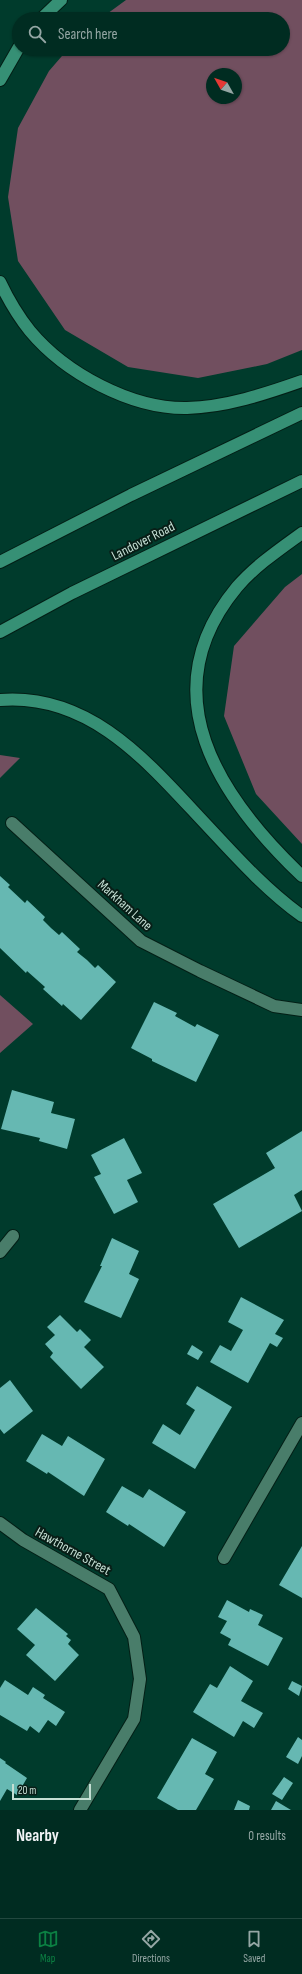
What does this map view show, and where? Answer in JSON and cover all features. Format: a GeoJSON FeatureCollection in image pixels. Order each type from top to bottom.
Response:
{"type":"FeatureCollection","features":[{"type":"Feature","properties":{"kind":"main road"},"geometry":{"type":"LineString","coordinates":[[48,12],[61,0]]}},
{"type":"Feature","properties":{"kind":"main road"},"geometry":{"type":"LineString","coordinates":[[0,80],[13,56]]}},
{"type":"Feature","properties":{"kind":"main road"},"geometry":{"type":"LineString","coordinates":[[0,282],[16,311],[30,331],[46,347],[85,377],[124,395],[146,402],[187,408],[244,399],[302,381]]}},
{"type":"Feature","properties":{"kind":"main road"},"geometry":{"type":"LineString","coordinates":[[0,562],[132,494],[302,413]]}},
{"type":"Feature","properties":{"kind":"main road","name":"Landover Road"},"geometry":{"type":"LineString","coordinates":[[0,632],[72,593],[302,481]]}},
{"type":"Feature","properties":{"kind":"main road"},"geometry":{"type":"LineString","coordinates":[[302,532],[258,567],[238,586],[223,606],[210,627],[203,650],[197,672],[196,695],[199,721],[205,743],[225,787],[258,832],[302,876]]}},
{"type":"Feature","properties":{"kind":"main road"},"geometry":{"type":"LineString","coordinates":[[0,700],[25,700],[47,704],[71,711],[111,732],[129,746],[159,774],[246,868],[302,916]]}},
{"type":"Feature","properties":{"kind":"street","name":"Markham Lane"},"geometry":{"type":"LineString","coordinates":[[12,822],[141,941],[274,1006],[302,1010]]}},
{"type":"Feature","properties":{"kind":"street"},"geometry":{"type":"LineString","coordinates":[[0,1252],[13,1236]]}},
{"type":"Feature","properties":{"kind":"street"},"geometry":{"type":"LineString","coordinates":[[224,1558],[302,1423]]}},
{"type":"Feature","properties":{"kind":"street","name":"Hawthorne Street"},"geometry":{"type":"LineString","coordinates":[[0,1523],[23,1540],[109,1589],[134,1637],[140,1679],[134,1719],[80,1810]]}},
{"type":"Feature","properties":{"kind":"shaded area"},"geometry":{"type":"Polygon","coordinates":[[[126,0],[302,0],[302,350],[267,364],[198,378],[128,367],[65,330],[18,261],[8,197],[18,128],[49,71],[62,56],[290,56],[290,12],[110,12],[126,0]]]}},
{"type":"Feature","properties":{"kind":"shaded area"},"geometry":{"type":"Polygon","coordinates":[[[302,574],[302,844],[256,794],[224,716],[234,646],[285,587],[302,574]]]}},
{"type":"Feature","properties":{"kind":"shaded area"},"geometry":{"type":"Polygon","coordinates":[[[0,755],[20,758],[0,778],[0,755]]]}},
{"type":"Feature","properties":{"kind":"shaded area"},"geometry":{"type":"Polygon","coordinates":[[[0,995],[33,1024],[0,1053],[0,995]]]}},
{"type":"Feature","properties":{"kind":"building"},"geometry":{"type":"Polygon","coordinates":[[[0,876],[10,885],[8,887],[25,903],[27,900],[45,917],[43,920],[51,928],[59,935],[62,932],[80,949],[77,952],[95,968],[98,965],[116,982],[81,1020],[63,1004],[62,1006],[43,989],[45,987],[27,971],[26,973],[0,948],[0,876]]]}},
{"type":"Feature","properties":{"kind":"building"},"geometry":{"type":"Polygon","coordinates":[[[154,1002],[177,1013],[175,1016],[195,1027],[197,1024],[219,1035],[196,1082],[152,1061],[152,1059],[131,1048],[154,1002]]]}},
{"type":"Feature","properties":{"kind":"building"},"geometry":{"type":"Polygon","coordinates":[[[12,1090],[54,1102],[51,1113],[75,1119],[67,1149],[39,1141],[40,1138],[1,1129],[12,1090]]]}},
{"type":"Feature","properties":{"kind":"building"},"geometry":{"type":"Polygon","coordinates":[[[302,1131],[302,1190],[294,1195],[302,1211],[239,1248],[213,1204],[275,1168],[266,1153],[302,1131]]]}},
{"type":"Feature","properties":{"kind":"building"},"geometry":{"type":"Polygon","coordinates":[[[124,1138],[142,1173],[127,1180],[138,1202],[114,1214],[94,1177],[101,1174],[91,1155],[124,1138]]]}},
{"type":"Feature","properties":{"kind":"building"},"geometry":{"type":"Polygon","coordinates":[[[112,1238],[139,1251],[129,1274],[139,1279],[121,1318],[84,1302],[102,1266],[100,1266],[112,1238]]]}},
{"type":"Feature","properties":{"kind":"building"},"geometry":{"type":"Polygon","coordinates":[[[241,1297],[284,1320],[275,1334],[283,1338],[277,1347],[270,1343],[248,1383],[210,1362],[220,1345],[231,1351],[243,1330],[228,1322],[241,1297]]]}},
{"type":"Feature","properties":{"kind":"building"},"geometry":{"type":"Polygon","coordinates":[[[60,1315],[77,1332],[80,1329],[91,1340],[84,1347],[104,1367],[81,1389],[50,1357],[53,1353],[45,1344],[55,1335],[47,1327],[60,1315]]]}},
{"type":"Feature","properties":{"kind":"building"},"geometry":{"type":"Polygon","coordinates":[[[192,1345],[203,1352],[198,1360],[187,1354],[192,1345]]]}},
{"type":"Feature","properties":{"kind":"building"},"geometry":{"type":"Polygon","coordinates":[[[10,1380],[33,1411],[4,1434],[0,1429],[0,1388],[10,1380]]]}},
{"type":"Feature","properties":{"kind":"building"},"geometry":{"type":"Polygon","coordinates":[[[197,1386],[232,1407],[195,1469],[152,1443],[163,1424],[180,1435],[195,1410],[186,1404],[197,1386]]]}},
{"type":"Feature","properties":{"kind":"building"},"geometry":{"type":"Polygon","coordinates":[[[42,1434],[62,1446],[68,1436],[105,1459],[84,1496],[48,1472],[47,1474],[26,1461],[42,1434]]]}},
{"type":"Feature","properties":{"kind":"building"},"geometry":{"type":"Polygon","coordinates":[[[122,1486],[143,1498],[149,1489],[186,1512],[164,1547],[129,1524],[128,1526],[106,1512],[122,1486]]]}},
{"type":"Feature","properties":{"kind":"building"},"geometry":{"type":"Polygon","coordinates":[[[302,1546],[302,1598],[279,1585],[302,1546]]]}},
{"type":"Feature","properties":{"kind":"building"},"geometry":{"type":"Polygon","coordinates":[[[227,1600],[249,1612],[250,1609],[263,1615],[258,1625],[283,1638],[268,1666],[228,1645],[231,1639],[220,1633],[227,1621],[218,1617],[227,1600]]]}},
{"type":"Feature","properties":{"kind":"building"},"geometry":{"type":"Polygon","coordinates":[[[36,1608],[68,1634],[66,1636],[71,1640],[68,1644],[79,1655],[55,1681],[26,1655],[35,1645],[17,1629],[36,1608]]]}},
{"type":"Feature","properties":{"kind":"building"},"geometry":{"type":"Polygon","coordinates":[[[230,1666],[253,1681],[241,1701],[263,1713],[254,1728],[243,1721],[234,1737],[193,1712],[210,1684],[217,1688],[230,1666]]]}},
{"type":"Feature","properties":{"kind":"building"},"geometry":{"type":"Polygon","coordinates":[[[5,1680],[28,1695],[33,1687],[45,1695],[43,1698],[65,1712],[56,1726],[48,1720],[39,1733],[30,1726],[27,1731],[0,1715],[0,1688],[5,1680]]]}},
{"type":"Feature","properties":{"kind":"building"},"geometry":{"type":"Polygon","coordinates":[[[292,1681],[302,1686],[299,1696],[288,1689],[292,1681]]]}},
{"type":"Feature","properties":{"kind":"building"},"geometry":{"type":"Polygon","coordinates":[[[298,1737],[302,1740],[302,1756],[298,1764],[286,1757],[298,1737]]]}},
{"type":"Feature","properties":{"kind":"building"},"geometry":{"type":"Polygon","coordinates":[[[192,1738],[217,1752],[205,1774],[214,1779],[196,1810],[178,1810],[157,1798],[192,1738]]]}},
{"type":"Feature","properties":{"kind":"building"},"geometry":{"type":"Polygon","coordinates":[[[0,1758],[27,1778],[17,1795],[7,1789],[0,1801],[0,1758]]]}},
{"type":"Feature","properties":{"kind":"building"},"geometry":{"type":"Polygon","coordinates":[[[284,1777],[293,1783],[282,1800],[272,1794],[284,1777]]]}},
{"type":"Feature","properties":{"kind":"building"},"geometry":{"type":"Polygon","coordinates":[[[238,1800],[250,1806],[249,1810],[234,1810],[238,1800]]]}},
{"type":"Feature","properties":{"kind":"building"},"geometry":{"type":"Polygon","coordinates":[[[276,1801],[291,1810],[271,1810],[276,1801]]]}}]}
